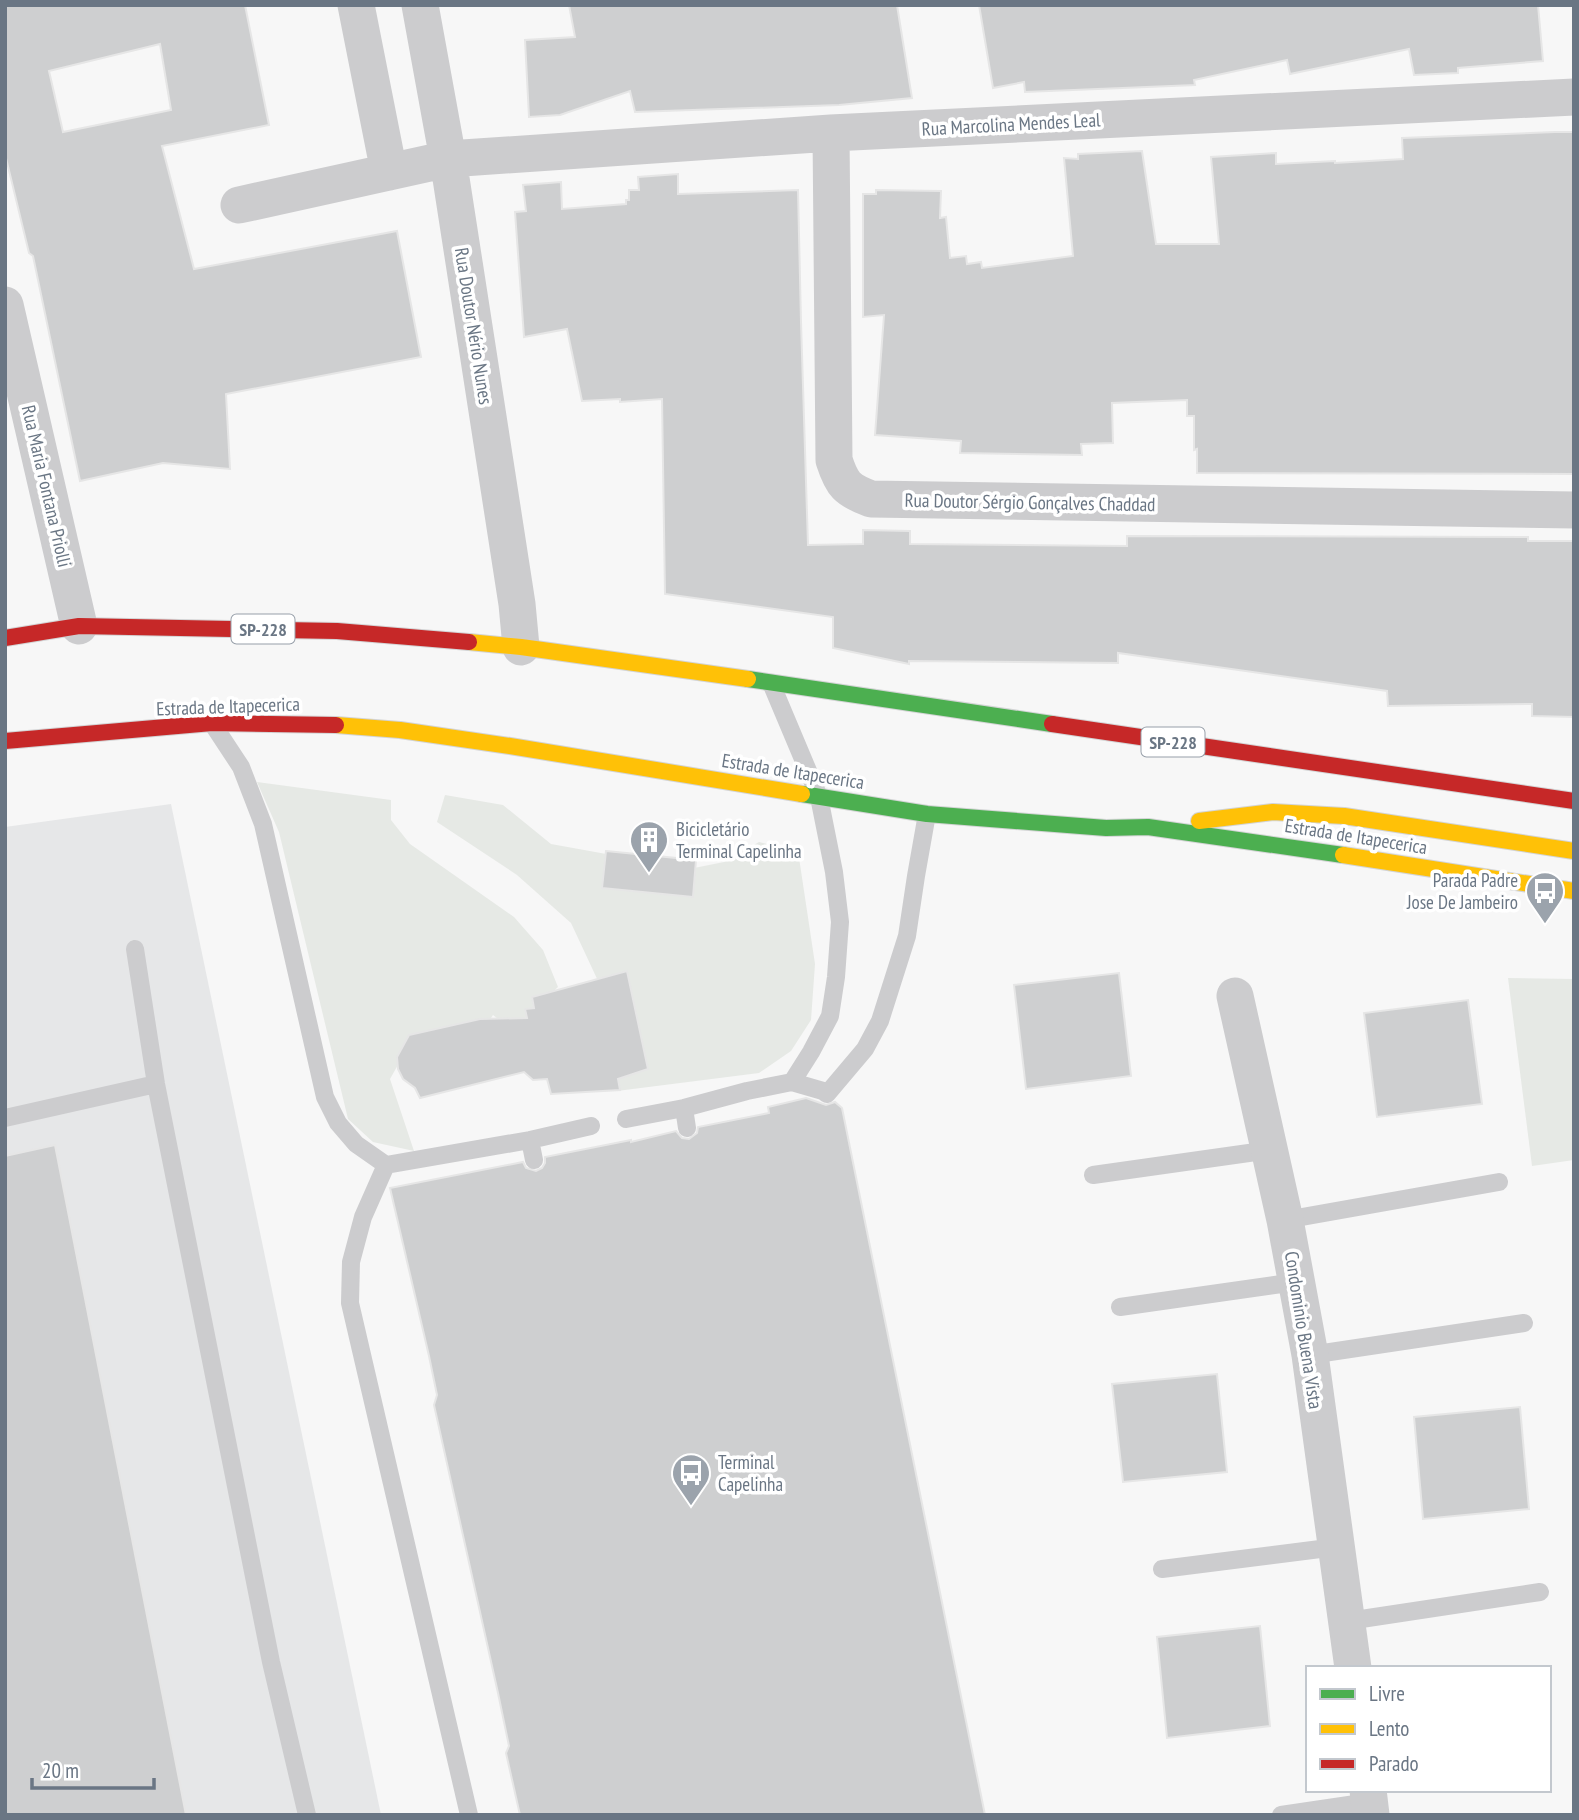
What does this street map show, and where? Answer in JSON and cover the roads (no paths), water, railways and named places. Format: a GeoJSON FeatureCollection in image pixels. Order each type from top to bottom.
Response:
{"type":"FeatureCollection","features":[{"type":"Feature","properties":{"kind":"main road","name":"SP-228"},"geometry":{"type":"LineString","coordinates":[[5,638],[79,626],[337,631],[521,648],[1574,801]]}},
{"type":"Feature","properties":{"kind":"main road","name":"Estrada de Itapecerica"},"geometry":{"type":"LineString","coordinates":[[5,741],[212,723],[334,725],[400,730],[927,814],[1106,828],[1149,827],[1574,891]]}},
{"type":"Feature","properties":{"kind":"main road"},"geometry":{"type":"LineString","coordinates":[[1149,827],[1273,812],[1333,815],[1574,851]]}},
{"type":"Feature","properties":{"kind":"street"},"geometry":{"type":"LineString","coordinates":[[356,5],[389,173]]}},
{"type":"Feature","properties":{"kind":"street","name":"Rua Doutor Nério Nunes"},"geometry":{"type":"LineString","coordinates":[[419,5],[448,159],[517,604],[521,648]]}},
{"type":"Feature","properties":{"kind":"street","name":"Rua Marcolina Mendes Leal"},"geometry":{"type":"LineString","coordinates":[[239,205],[448,159],[831,133],[1574,97]]}},
{"type":"Feature","properties":{"kind":"street","name":"Rua Doutor Sérgio Gonçalves Chaddad"},"geometry":{"type":"LineString","coordinates":[[831,133],[834,460],[840,478],[853,493],[871,499],[1574,510]]}},
{"type":"Feature","properties":{"kind":"street","name":"Rua Maria Fontana Priolli"},"geometry":{"type":"LineString","coordinates":[[5,305],[79,626]]}},
{"type":"Feature","properties":{"kind":"street","name":"Condominio Buena Vista"},"geometry":{"type":"LineString","coordinates":[[1235,996],[1285,1220],[1310,1355],[1353,1666]]}},
{"type":"Feature","properties":{"kind":"lane"},"geometry":{"type":"LineString","coordinates":[[771,683],[819,797],[834,872],[839,922],[836,977],[830,1016],[792,1082]]}},
{"type":"Feature","properties":{"kind":"lane"},"geometry":{"type":"LineString","coordinates":[[212,723],[241,767],[263,824],[325,1097],[338,1123],[356,1144],[386,1165],[530,1140],[591,1126]]}},
{"type":"Feature","properties":{"kind":"lane"},"geometry":{"type":"LineString","coordinates":[[626,1119],[792,1082],[827,1094],[865,1049],[880,1021],[907,936],[927,814]]}},
{"type":"Feature","properties":{"kind":"lane"},"geometry":{"type":"LineString","coordinates":[[135,949],[156,1084],[271,1662],[307,1815]]}},
{"type":"Feature","properties":{"kind":"lane"},"geometry":{"type":"LineString","coordinates":[[5,1118],[156,1084]]}},
{"type":"Feature","properties":{"kind":"lane"},"geometry":{"type":"LineString","coordinates":[[684,1108],[687,1128]]}},
{"type":"Feature","properties":{"kind":"lane"},"geometry":{"type":"LineString","coordinates":[[530,1140],[534,1160]]}},
{"type":"Feature","properties":{"kind":"lane"},"geometry":{"type":"LineString","coordinates":[[1093,1175],[1270,1150]]}},
{"type":"Feature","properties":{"kind":"lane"},"geometry":{"type":"LineString","coordinates":[[386,1165],[363,1216],[351,1262],[350,1303],[469,1815]]}},
{"type":"Feature","properties":{"kind":"lane"},"geometry":{"type":"LineString","coordinates":[[1285,1220],[1499,1182]]}},
{"type":"Feature","properties":{"kind":"lane"},"geometry":{"type":"LineString","coordinates":[[1120,1307],[1296,1282]]}},
{"type":"Feature","properties":{"kind":"lane"},"geometry":{"type":"LineString","coordinates":[[1310,1355],[1524,1323]]}},
{"type":"Feature","properties":{"kind":"lane"},"geometry":{"type":"LineString","coordinates":[[1163,1569],[1336,1547]]}},
{"type":"Feature","properties":{"kind":"lane"},"geometry":{"type":"LineString","coordinates":[[1348,1620],[1540,1592]]}},
{"type":"Feature","properties":{"kind":"lane"},"geometry":{"type":"LineString","coordinates":[[1281,1815],[1370,1802]]}},
{"type":"Feature","properties":{"kind":"place","name":"Bicicletário Terminal Capelinha"},"geometry":{"type":"Point","coordinates":[649,874]}},
{"type":"Feature","properties":{"kind":"place","name":"Parada Padre Jose De Jambeiro"},"geometry":{"type":"Point","coordinates":[1545,925]}},
{"type":"Feature","properties":{"kind":"place","name":"Terminal Capelinha"},"geometry":{"type":"Point","coordinates":[691,1507]}}]}
